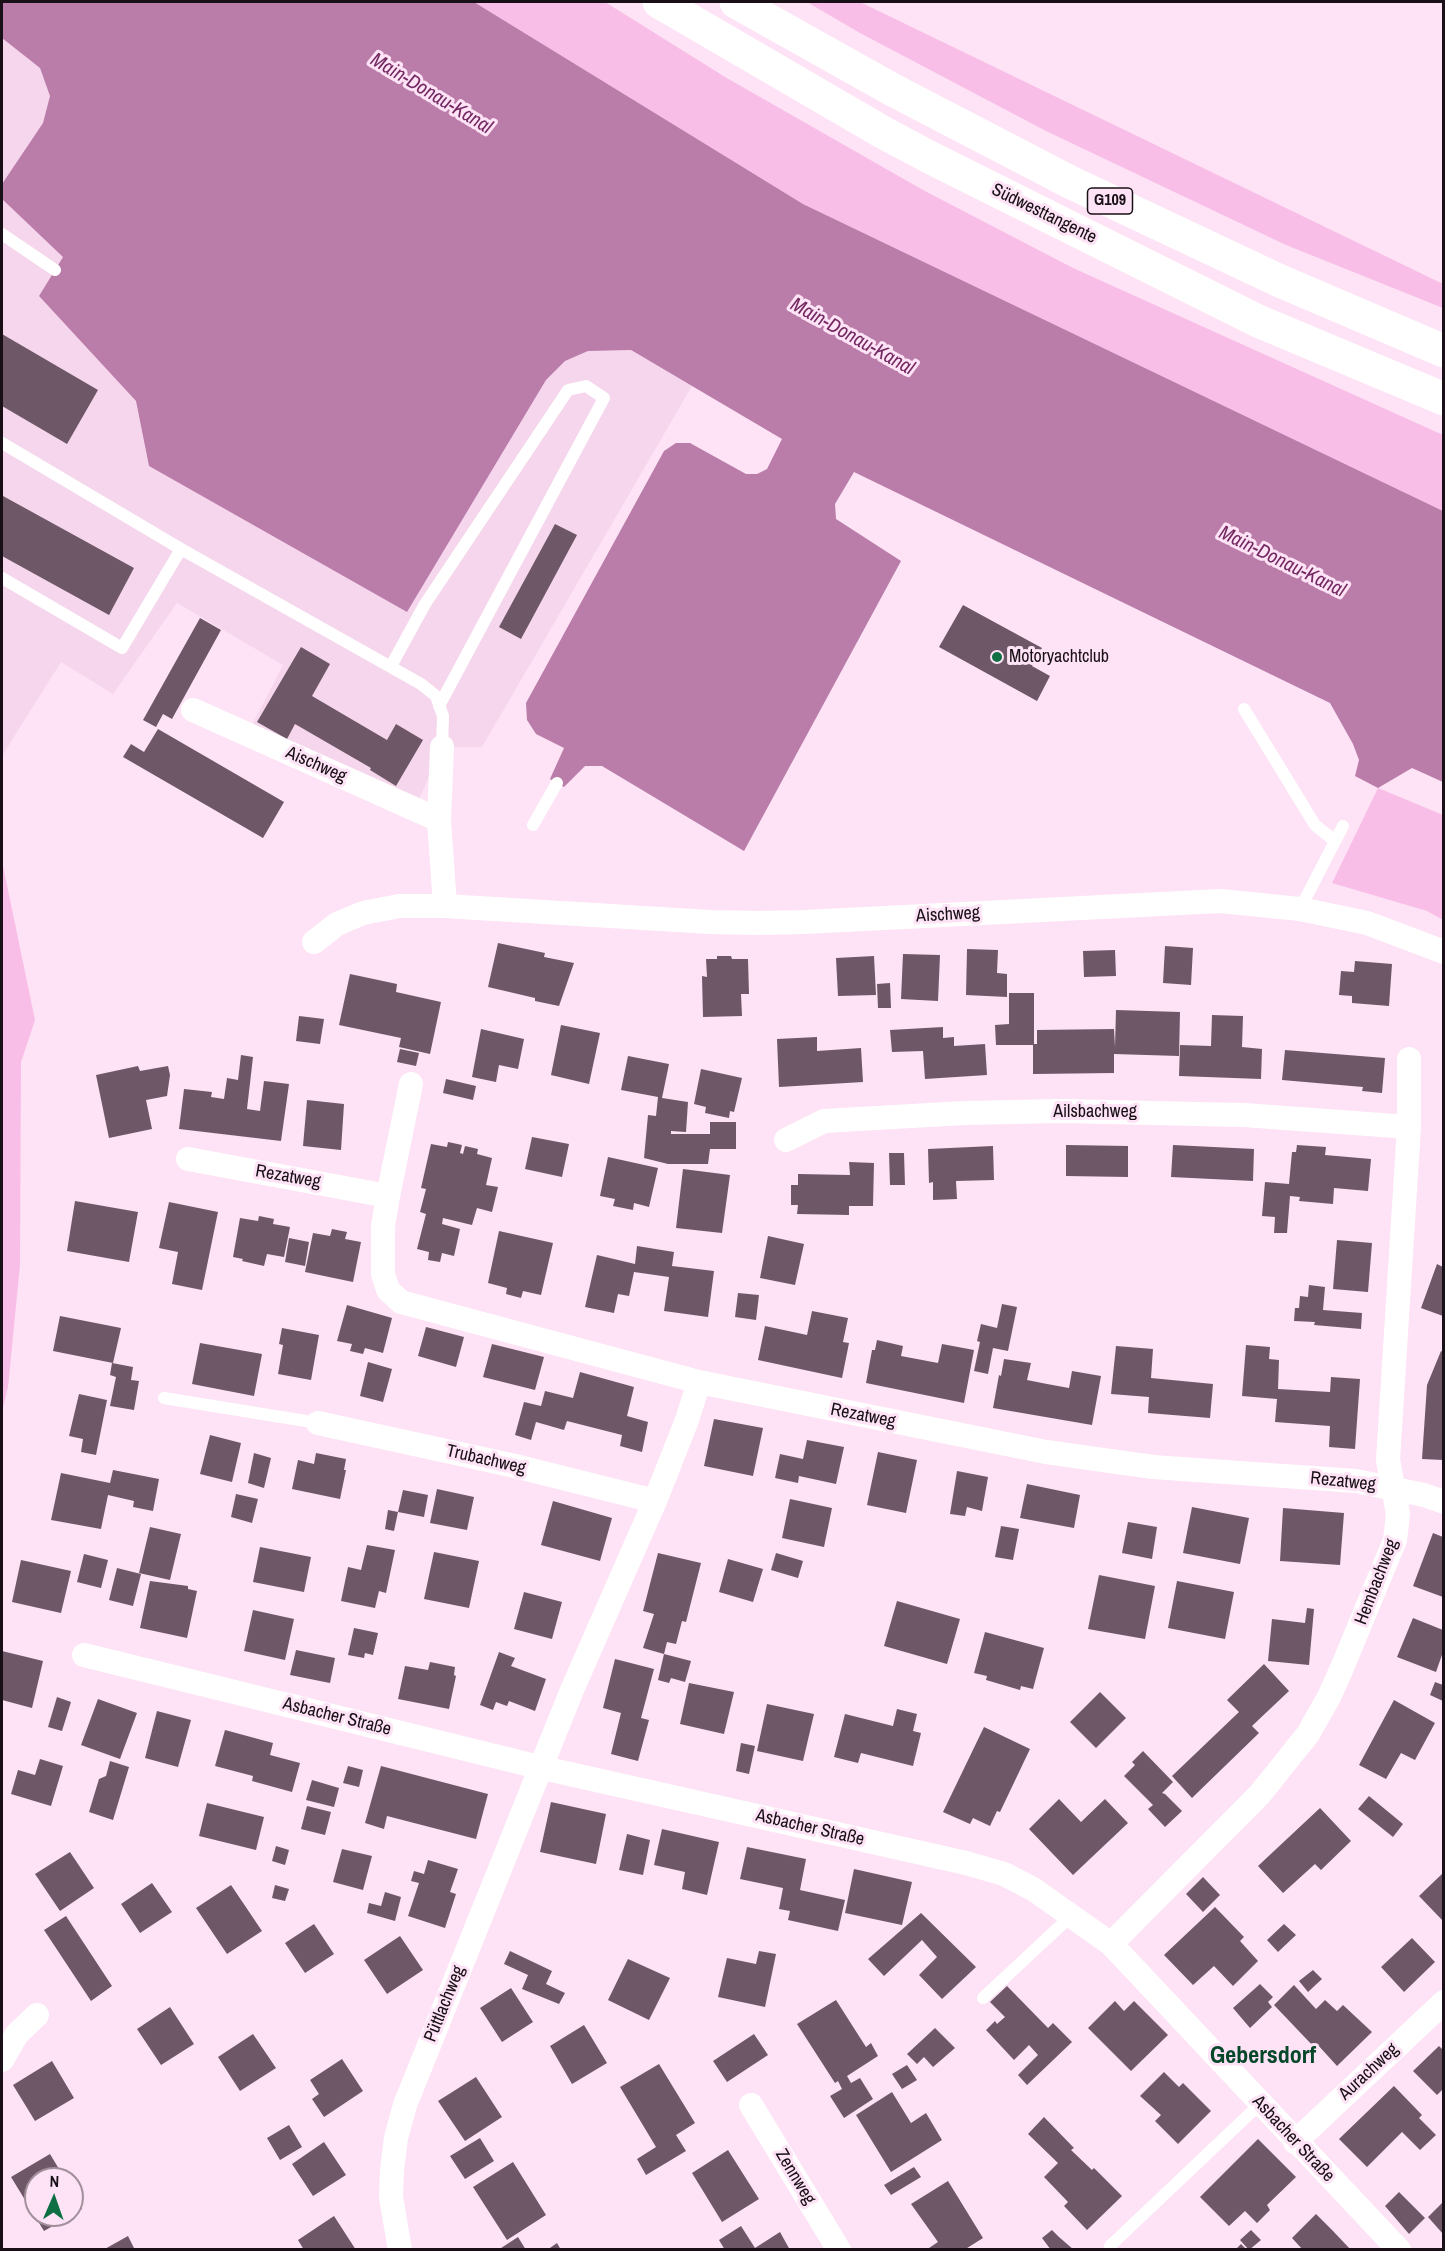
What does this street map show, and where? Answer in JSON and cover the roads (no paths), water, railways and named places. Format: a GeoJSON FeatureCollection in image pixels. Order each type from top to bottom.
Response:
{"type":"FeatureCollection","features":[{"type":"Feature","properties":{"kind":"highway","name":"Südwesttangente"},"geometry":{"type":"LineString","coordinates":[[659,2],[884,133],[935,160],[1258,321],[1443,399]]}},
{"type":"Feature","properties":{"kind":"highway","name":"G109"},"geometry":{"type":"LineString","coordinates":[[736,2],[893,90],[1070,182],[1280,281],[1443,351]]}},
{"type":"Feature","properties":{"kind":"street","name":"Aischweg"},"geometry":{"type":"LineString","coordinates":[[193,710],[439,820]]}},
{"type":"Feature","properties":{"kind":"street"},"geometry":{"type":"LineString","coordinates":[[442,747],[439,820],[445,906]]}},
{"type":"Feature","properties":{"kind":"street","name":"Aischweg"},"geometry":{"type":"LineString","coordinates":[[314,942],[337,924],[363,913],[399,906],[445,906],[757,923],[1188,902],[1256,903],[1300,909],[1367,923],[1443,952]]}},
{"type":"Feature","properties":{"kind":"street","name":"Hembachweg"},"geometry":{"type":"LineString","coordinates":[[1111,1944],[1260,1794],[1308,1734],[1344,1665],[1395,1540],[1398,1514],[1388,1460],[1409,1127],[1409,1059]]}},
{"type":"Feature","properties":{"kind":"street","name":"Rezatweg"},"geometry":{"type":"LineString","coordinates":[[411,1084],[383,1226],[383,1274],[388,1290],[401,1302],[699,1382],[1069,1456],[1153,1467],[1356,1481],[1424,1495],[1443,1502]]}},
{"type":"Feature","properties":{"kind":"street","name":"Ailsbachweg"},"geometry":{"type":"LineString","coordinates":[[786,1140],[824,1121],[964,1113],[1061,1111],[1244,1115],[1409,1127]]}},
{"type":"Feature","properties":{"kind":"street","name":"Rezatweg"},"geometry":{"type":"LineString","coordinates":[[188,1159],[388,1196]]}},
{"type":"Feature","properties":{"kind":"street"},"geometry":{"type":"LineString","coordinates":[[543,1768],[572,1690],[655,1501],[687,1420],[699,1382]]}},
{"type":"Feature","properties":{"kind":"street","name":"Trubachweg"},"geometry":{"type":"LineString","coordinates":[[318,1423],[515,1466],[655,1501]]}},
{"type":"Feature","properties":{"kind":"street","name":"Asbacher Straße"},"geometry":{"type":"LineString","coordinates":[[84,1655],[543,1768],[966,1863],[1004,1874],[1033,1889],[1111,1944],[1399,2250]]}},
{"type":"Feature","properties":{"kind":"street","name":"Püttlachweg"},"geometry":{"type":"LineString","coordinates":[[400,2250],[392,2197],[392,2179],[396,2138],[405,2105],[543,1768]]}},
{"type":"Feature","properties":{"kind":"street","name":"Aurachweg"},"geometry":{"type":"LineString","coordinates":[[1295,2142],[1443,2002]]}},
{"type":"Feature","properties":{"kind":"street"},"geometry":{"type":"LineString","coordinates":[[2,2060],[16,2034],[38,2015]]}},
{"type":"Feature","properties":{"kind":"street","name":"Zennweg"},"geometry":{"type":"LineString","coordinates":[[751,2105],[839,2250]]}},
{"type":"Feature","properties":{"kind":"lane"},"geometry":{"type":"LineString","coordinates":[[2,234],[55,270]]}},
{"type":"Feature","properties":{"kind":"lane"},"geometry":{"type":"LineString","coordinates":[[391,666],[425,604],[568,390],[586,386],[604,398],[439,706]]}},
{"type":"Feature","properties":{"kind":"lane"},"geometry":{"type":"LineString","coordinates":[[2,443],[181,549],[391,666],[428,690],[436,696],[442,716],[442,747]]}},
{"type":"Feature","properties":{"kind":"lane"},"geometry":{"type":"LineString","coordinates":[[2,578],[123,648],[181,549]]}},
{"type":"Feature","properties":{"kind":"lane"},"geometry":{"type":"LineString","coordinates":[[1244,709],[1315,825],[1335,842]]}},
{"type":"Feature","properties":{"kind":"lane"},"geometry":{"type":"LineString","coordinates":[[533,825],[557,783]]}},
{"type":"Feature","properties":{"kind":"lane"},"geometry":{"type":"LineString","coordinates":[[1300,909],[1343,826]]}},
{"type":"Feature","properties":{"kind":"lane"},"geometry":{"type":"LineString","coordinates":[[164,1398],[318,1423]]}},
{"type":"Feature","properties":{"kind":"lane"},"geometry":{"type":"LineString","coordinates":[[983,1998],[1071,1916]]}},
{"type":"Feature","properties":{"kind":"lane"},"geometry":{"type":"LineString","coordinates":[[1110,2246],[1260,2104]]}},
{"type":"Feature","properties":{"kind":"water","name":"Main-Donau-Kanal"},"geometry":{"type":"Polygon","coordinates":[[[2,2],[474,2],[803,204],[1443,511],[1443,782],[1412,768],[1378,788],[1355,776],[1359,760],[1353,744],[1330,703],[854,472],[835,504],[836,519],[901,561],[744,851],[602,766],[585,766],[564,787],[550,779],[564,748],[536,734],[527,720],[526,703],[664,451],[676,443],[690,443],[746,474],[757,474],[767,469],[782,439],[631,350],[588,351],[565,361],[546,380],[407,612],[149,466],[136,401],[39,296],[63,257],[2,199],[2,184],[43,123],[50,96],[40,68],[2,38],[2,2]]]}},
{"type":"Feature","properties":{"kind":"place","name":"Motoryachtclub"},"geometry":{"type":"Point","coordinates":[997,657]}},
{"type":"Feature","properties":{"kind":"district","name":"Gebersdorf"},"geometry":{"type":"Point","coordinates":[1263,2057]}}]}
